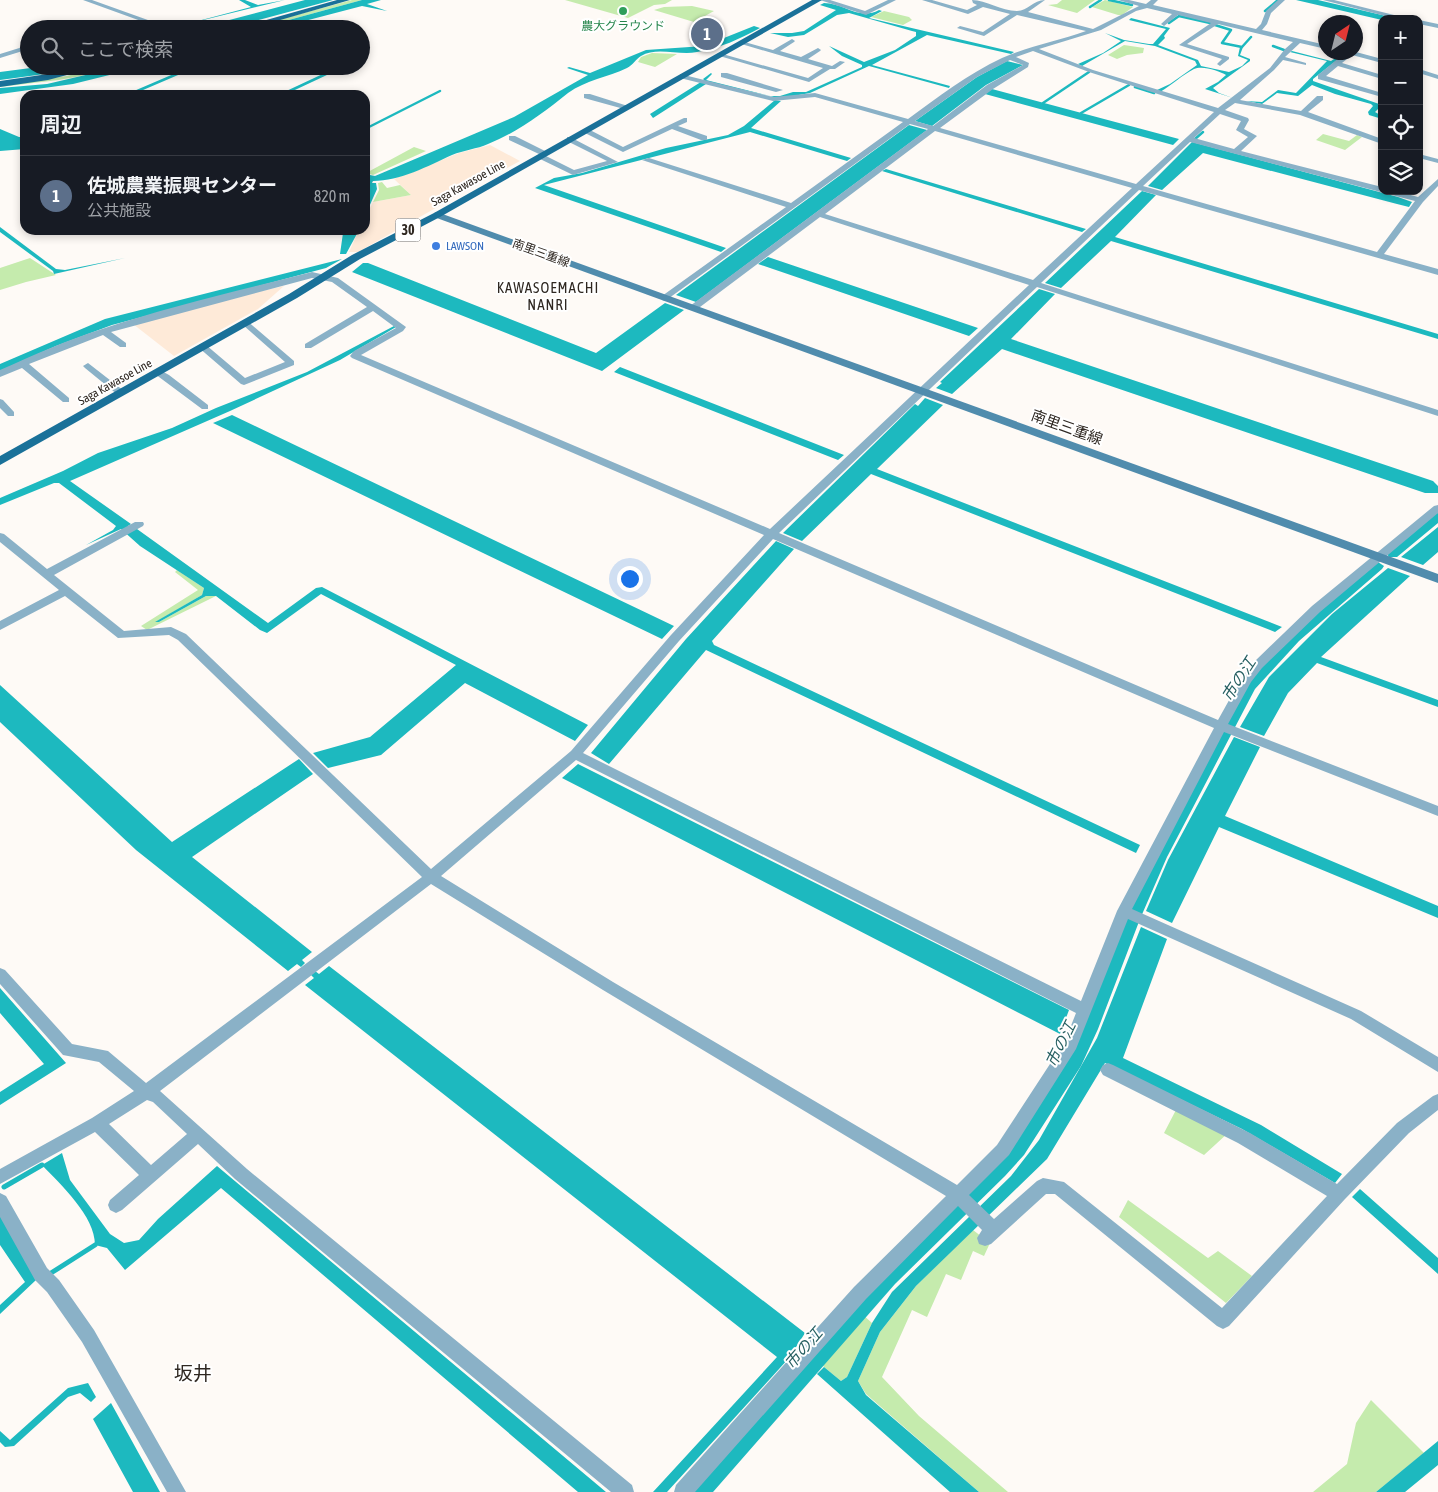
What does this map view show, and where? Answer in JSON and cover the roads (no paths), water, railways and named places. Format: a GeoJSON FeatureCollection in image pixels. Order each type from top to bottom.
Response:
{"type":"FeatureCollection","features":[{"type":"Feature","properties":{"kind":"main road"},"geometry":{"type":"LineString","coordinates":[[272,20],[346,0]]}},
{"type":"Feature","properties":{"kind":"main road","name":"Saga Kawasoe Line"},"geometry":{"type":"LineString","coordinates":[[0,461],[246,323],[356,257],[437,215],[818,0]]}},
{"type":"Feature","properties":{"kind":"main road"},"geometry":{"type":"LineString","coordinates":[[0,84],[57,75]]}},
{"type":"Feature","properties":{"kind":"street"},"geometry":{"type":"LineString","coordinates":[[86,0],[144,20]]}},
{"type":"Feature","properties":{"kind":"street"},"geometry":{"type":"LineString","coordinates":[[822,0],[866,13],[893,0]]}},
{"type":"Feature","properties":{"kind":"street"},"geometry":{"type":"LineString","coordinates":[[925,0],[968,12],[982,6]]}},
{"type":"Feature","properties":{"kind":"street"},"geometry":{"type":"LineString","coordinates":[[975,0],[975,2],[982,6],[1014,15]]}},
{"type":"Feature","properties":{"kind":"street"},"geometry":{"type":"LineString","coordinates":[[960,28],[984,34],[1042,0]]}},
{"type":"Feature","properties":{"kind":"street"},"geometry":{"type":"LineString","coordinates":[[1121,0],[1318,45]]}},
{"type":"Feature","properties":{"kind":"street"},"geometry":{"type":"LineString","coordinates":[[679,303],[792,206],[912,123],[974,75],[1013,60],[1033,49],[1094,30],[1156,0]]}},
{"type":"Feature","properties":{"kind":"street"},"geometry":{"type":"LineString","coordinates":[[1258,31],[1264,24],[1268,12],[1282,0]]}},
{"type":"Feature","properties":{"kind":"street"},"geometry":{"type":"LineString","coordinates":[[1326,0],[1390,15]]}},
{"type":"Feature","properties":{"kind":"street"},"geometry":{"type":"LineString","coordinates":[[1164,24],[1176,12]]}},
{"type":"Feature","properties":{"kind":"street"},"geometry":{"type":"LineString","coordinates":[[1022,13],[1094,30]]}},
{"type":"Feature","properties":{"kind":"street"},"geometry":{"type":"LineString","coordinates":[[1217,22],[1182,46],[1227,58],[1220,64]]}},
{"type":"Feature","properties":{"kind":"street"},"geometry":{"type":"LineString","coordinates":[[1423,23],[1438,26]]}},
{"type":"Feature","properties":{"kind":"street"},"geometry":{"type":"LineString","coordinates":[[779,90],[769,69],[774,52],[792,41]]}},
{"type":"Feature","properties":{"kind":"street"},"geometry":{"type":"LineString","coordinates":[[0,1177],[97,1123],[146,1092],[431,878],[575,754],[675,638],[772,534],[1188,139],[1218,112],[1234,101],[1298,41]]}},
{"type":"Feature","properties":{"kind":"street"},"geometry":{"type":"LineString","coordinates":[[741,43],[774,52]]}},
{"type":"Feature","properties":{"kind":"street"},"geometry":{"type":"LineString","coordinates":[[1033,49],[1082,68],[1242,118],[1245,120],[1240,130],[1254,136],[1236,152]]}},
{"type":"Feature","properties":{"kind":"street"},"geometry":{"type":"LineString","coordinates":[[0,56],[20,50]]}},
{"type":"Feature","properties":{"kind":"street"},"geometry":{"type":"LineString","coordinates":[[724,75],[769,69],[802,60],[818,50]]}},
{"type":"Feature","properties":{"kind":"street"},"geometry":{"type":"LineString","coordinates":[[719,55],[809,80],[842,62]]}},
{"type":"Feature","properties":{"kind":"street"},"geometry":{"type":"LineString","coordinates":[[1363,56],[1378,60]]}},
{"type":"Feature","properties":{"kind":"street"},"geometry":{"type":"LineString","coordinates":[[1282,58],[1305,63],[1296,71]]}},
{"type":"Feature","properties":{"kind":"street"},"geometry":{"type":"LineString","coordinates":[[802,60],[830,68]]}},
{"type":"Feature","properties":{"kind":"street"},"geometry":{"type":"LineString","coordinates":[[679,303],[818,214],[929,128],[990,87],[1026,66],[1026,64],[1013,60]]}},
{"type":"Feature","properties":{"kind":"street"},"geometry":{"type":"LineString","coordinates":[[1342,60],[1321,76],[1378,94]]}},
{"type":"Feature","properties":{"kind":"street"},"geometry":{"type":"LineString","coordinates":[[1337,64],[1378,76]]}},
{"type":"Feature","properties":{"kind":"street"},"geometry":{"type":"LineString","coordinates":[[1423,72],[1438,77]]}},
{"type":"Feature","properties":{"kind":"street"},"geometry":{"type":"LineString","coordinates":[[683,76],[773,99],[815,95],[1438,272]]}},
{"type":"Feature","properties":{"kind":"street"},"geometry":{"type":"LineString","coordinates":[[588,95],[627,107]]}},
{"type":"Feature","properties":{"kind":"street"},"geometry":{"type":"LineString","coordinates":[[1303,113],[1320,98]]}},
{"type":"Feature","properties":{"kind":"street"},"geometry":{"type":"LineString","coordinates":[[1234,101],[1279,107],[1303,113],[1324,119],[1378,141]]}},
{"type":"Feature","properties":{"kind":"street"},"geometry":{"type":"LineString","coordinates":[[585,131],[623,150],[684,120]]}},
{"type":"Feature","properties":{"kind":"street"},"geometry":{"type":"LineString","coordinates":[[672,126],[704,138]]}},
{"type":"Feature","properties":{"kind":"street"},"geometry":{"type":"LineString","coordinates":[[512,138],[573,173],[614,162],[570,140]]}},
{"type":"Feature","properties":{"kind":"street"},"geometry":{"type":"LineString","coordinates":[[1188,139],[1378,189]]}},
{"type":"Feature","properties":{"kind":"street"},"geometry":{"type":"LineString","coordinates":[[1423,157],[1438,161]]}},
{"type":"Feature","properties":{"kind":"street"},"geometry":{"type":"LineString","coordinates":[[646,160],[792,206]]}},
{"type":"Feature","properties":{"kind":"street"},"geometry":{"type":"LineString","coordinates":[[1379,255],[1420,200],[1438,181]]}},
{"type":"Feature","properties":{"kind":"street"},"geometry":{"type":"LineString","coordinates":[[1401,195],[1420,200]]}},
{"type":"Feature","properties":{"kind":"street"},"geometry":{"type":"LineString","coordinates":[[818,214],[1438,413]]}},
{"type":"Feature","properties":{"kind":"street","name":"南里三重線"},"geometry":{"type":"LineString","coordinates":[[437,215],[1438,579]]}},
{"type":"Feature","properties":{"kind":"street"},"geometry":{"type":"LineString","coordinates":[[0,374],[60,347],[139,320],[312,275],[324,276],[335,280],[401,327],[357,354],[356,356],[358,357],[1227,728],[1438,811]]}},
{"type":"Feature","properties":{"kind":"street"},"geometry":{"type":"LineString","coordinates":[[308,346],[374,307]]}},
{"type":"Feature","properties":{"kind":"street"},"geometry":{"type":"LineString","coordinates":[[203,347],[244,382],[291,364],[246,323]]}},
{"type":"Feature","properties":{"kind":"street"},"geometry":{"type":"LineString","coordinates":[[104,331],[123,345]]}},
{"type":"Feature","properties":{"kind":"street"},"geometry":{"type":"LineString","coordinates":[[24,364],[66,400]]}},
{"type":"Feature","properties":{"kind":"street"},"geometry":{"type":"LineString","coordinates":[[88,366],[121,393]]}},
{"type":"Feature","properties":{"kind":"street"},"geometry":{"type":"LineString","coordinates":[[158,372],[166,376],[205,407]]}},
{"type":"Feature","properties":{"kind":"street"},"geometry":{"type":"LineString","coordinates":[[0,402],[11,414]]}},
{"type":"Feature","properties":{"kind":"street"},"geometry":{"type":"LineString","coordinates":[[683,1492],[860,1293],[1003,1150],[1071,1044],[1124,911],[1227,728],[1246,680],[1258,664],[1316,609],[1438,508]]}},
{"type":"Feature","properties":{"kind":"street"},"geometry":{"type":"LineString","coordinates":[[45,574],[136,526]]}},
{"type":"Feature","properties":{"kind":"street"},"geometry":{"type":"LineString","coordinates":[[0,536],[114,631],[122,635],[138,635],[162,630],[171,631],[182,637],[431,878],[958,1195],[989,1234],[1043,1186],[1058,1187],[1223,1320],[1339,1194],[1403,1128],[1438,1101]]}},
{"type":"Feature","properties":{"kind":"street"},"geometry":{"type":"LineString","coordinates":[[0,626],[66,591]]}},
{"type":"Feature","properties":{"kind":"street"},"geometry":{"type":"LineString","coordinates":[[575,754],[1085,1010]]}},
{"type":"Feature","properties":{"kind":"street"},"geometry":{"type":"LineString","coordinates":[[1124,911],[1356,1015],[1438,1065]]}},
{"type":"Feature","properties":{"kind":"street"},"geometry":{"type":"LineString","coordinates":[[0,974],[68,1050],[103,1056],[146,1092],[158,1097],[241,1174],[625,1492]]}},
{"type":"Feature","properties":{"kind":"street"},"geometry":{"type":"LineString","coordinates":[[1108,1070],[1244,1138],[1339,1194]]}},
{"type":"Feature","properties":{"kind":"street"},"geometry":{"type":"LineString","coordinates":[[97,1123],[151,1176]]}},
{"type":"Feature","properties":{"kind":"street"},"geometry":{"type":"LineString","coordinates":[[116,1205],[198,1134]]}},
{"type":"Feature","properties":{"kind":"street"},"geometry":{"type":"LineString","coordinates":[[0,1201],[41,1274],[52,1286],[88,1336],[177,1492]]}},
{"type":"Feature","properties":{"kind":"water"},"geometry":{"type":"Polygon","coordinates":[[[239,0],[245,0],[258,5],[285,0],[202,20],[251,7],[239,0]]]}},
{"type":"Feature","properties":{"kind":"water"},"geometry":{"type":"Polygon","coordinates":[[[305,0],[333,0],[259,20],[229,20],[305,0]]]}},
{"type":"Feature","properties":{"kind":"water"},"geometry":{"type":"Polygon","coordinates":[[[362,0],[381,0],[367,4],[387,11],[362,6],[308,20],[289,20],[362,0]]]}},
{"type":"Feature","properties":{"kind":"water"},"geometry":{"type":"Polygon","coordinates":[[[1296,0],[1318,0],[1382,15],[1378,15],[1378,19],[1296,0]]]}},
{"type":"Feature","properties":{"kind":"water"},"geometry":{"type":"Polygon","coordinates":[[[824,3],[865,14],[879,10],[882,11],[869,18],[1014,52],[1011,54],[927,35],[872,65],[950,86],[949,88],[869,66],[810,93],[782,98],[774,97],[716,84],[706,84],[653,118],[650,114],[704,80],[711,73],[706,80],[770,96],[806,92],[862,67],[862,65],[842,56],[829,46],[864,62],[895,50],[916,36],[916,32],[849,13],[837,15],[804,35],[788,37],[770,33],[804,31],[836,10],[820,5],[824,3]]]}},
{"type":"Feature","properties":{"kind":"water"},"geometry":{"type":"Polygon","coordinates":[[[1131,18],[1170,28],[1164,36],[1165,38],[1158,45],[1198,60],[1201,66],[1229,72],[1242,66],[1248,60],[1238,56],[1240,47],[1243,47],[1240,55],[1250,59],[1250,61],[1213,88],[1219,93],[1233,98],[1205,89],[1226,75],[1206,68],[1194,69],[1160,92],[1157,90],[1170,84],[1197,65],[1195,61],[1155,46],[1125,41],[1082,66],[1078,64],[1103,53],[1121,41],[1105,33],[1124,40],[1153,44],[1166,29],[1129,20],[1131,18]]]}},
{"type":"Feature","properties":{"kind":"water"},"geometry":{"type":"Polygon","coordinates":[[[754,26],[760,28],[730,43],[705,50],[690,53],[661,51],[647,53],[639,57],[627,68],[590,82],[568,93],[530,122],[510,134],[484,146],[452,155],[404,176],[373,181],[372,183],[376,183],[377,189],[370,205],[370,175],[375,176],[514,117],[588,75],[567,68],[569,67],[590,73],[646,50],[704,46],[754,26]]]}},
{"type":"Feature","properties":{"kind":"water"},"geometry":{"type":"Polygon","coordinates":[[[1292,51],[1318,59],[1290,52],[1292,51]]]}},
{"type":"Feature","properties":{"kind":"water"},"geometry":{"type":"Polygon","coordinates":[[[1323,60],[1337,60],[1313,79],[1313,81],[1378,104],[1378,109],[1375,112],[1378,114],[1378,118],[1369,115],[1368,112],[1373,106],[1371,104],[1335,94],[1312,85],[1298,96],[1277,93],[1262,104],[1246,101],[1262,102],[1278,90],[1296,93],[1327,61],[1323,60]]]}},
{"type":"Feature","properties":{"kind":"water"},"geometry":{"type":"Polygon","coordinates":[[[1007,61],[1023,65],[986,85],[932,126],[915,121],[977,77],[1007,61]]]}},
{"type":"Feature","properties":{"kind":"water"},"geometry":{"type":"Polygon","coordinates":[[[20,69],[20,75],[37,75],[0,80],[0,72],[20,69]]]}},
{"type":"Feature","properties":{"kind":"water"},"geometry":{"type":"Polygon","coordinates":[[[86,75],[110,75],[73,84],[0,94],[0,88],[47,84],[86,75]]]}},
{"type":"Feature","properties":{"kind":"water"},"geometry":{"type":"Polygon","coordinates":[[[992,89],[1179,139],[1173,145],[985,94],[992,89]]]}},
{"type":"Feature","properties":{"kind":"water"},"geometry":{"type":"Polygon","coordinates":[[[775,100],[781,101],[751,128],[851,158],[847,161],[750,132],[544,185],[726,248],[721,252],[535,188],[554,178],[582,173],[666,148],[728,135],[744,126],[775,100]]]}},
{"type":"Feature","properties":{"kind":"water"},"geometry":{"type":"Polygon","coordinates":[[[909,125],[927,130],[696,302],[676,295],[909,125]]]}},
{"type":"Feature","properties":{"kind":"water"},"geometry":{"type":"Polygon","coordinates":[[[0,129],[20,137],[20,149],[0,151],[0,129]]]}},
{"type":"Feature","properties":{"kind":"water"},"geometry":{"type":"Polygon","coordinates":[[[1192,142],[1378,192],[1378,195],[1391,195],[1412,202],[1409,207],[1203,153],[1162,190],[1148,186],[1192,142]]]}},
{"type":"Feature","properties":{"kind":"water"},"geometry":{"type":"Polygon","coordinates":[[[886,169],[1086,229],[1082,232],[882,171],[886,169]]]}},
{"type":"Feature","properties":{"kind":"water"},"geometry":{"type":"Polygon","coordinates":[[[1142,191],[1156,195],[1115,237],[1438,334],[1438,339],[1111,241],[1061,288],[1045,283],[1142,191]]]}},
{"type":"Feature","properties":{"kind":"water"},"geometry":{"type":"Polygon","coordinates":[[[0,227],[56,269],[65,270],[125,258],[54,274],[53,271],[0,232],[0,227]]]}},
{"type":"Feature","properties":{"kind":"water"},"geometry":{"type":"Polygon","coordinates":[[[343,235],[356,235],[346,254],[340,254],[343,235]]]}},
{"type":"Feature","properties":{"kind":"water"},"geometry":{"type":"Polygon","coordinates":[[[768,257],[978,328],[969,336],[758,264],[768,257]]]}},
{"type":"Feature","properties":{"kind":"water"},"geometry":{"type":"Polygon","coordinates":[[[342,259],[326,268],[112,325],[56,346],[0,371],[0,364],[105,319],[342,259]]]}},
{"type":"Feature","properties":{"kind":"water"},"geometry":{"type":"Polygon","coordinates":[[[363,263],[368,263],[596,353],[665,303],[684,310],[602,371],[352,272],[363,263]]]}},
{"type":"Feature","properties":{"kind":"water"},"geometry":{"type":"Polygon","coordinates":[[[1039,289],[1055,294],[1011,339],[1433,481],[1438,486],[1438,493],[1425,493],[1002,349],[952,394],[936,388],[942,383],[940,382],[1039,289]]]}},
{"type":"Feature","properties":{"kind":"water"},"geometry":{"type":"Polygon","coordinates":[[[394,326],[396,327],[340,360],[230,411],[70,481],[131,524],[128,526],[137,529],[268,623],[316,588],[322,587],[588,725],[575,741],[465,683],[381,755],[328,768],[313,753],[370,737],[456,665],[321,594],[267,633],[260,630],[216,596],[206,596],[159,622],[155,622],[202,595],[204,588],[140,546],[121,529],[86,545],[113,530],[116,526],[59,483],[54,483],[0,505],[0,498],[63,471],[98,453],[172,428],[216,408],[307,372],[394,326]]]}},
{"type":"Feature","properties":{"kind":"water"},"geometry":{"type":"Polygon","coordinates":[[[620,367],[844,455],[838,460],[614,372],[620,367]]]}},
{"type":"Feature","properties":{"kind":"water"},"geometry":{"type":"Polygon","coordinates":[[[925,398],[943,405],[877,469],[1282,627],[1275,632],[871,474],[802,541],[783,533],[915,404],[918,406],[925,398]]]}},
{"type":"Feature","properties":{"kind":"water"},"geometry":{"type":"Polygon","coordinates":[[[232,415],[674,626],[662,639],[213,423],[232,415]]]}},
{"type":"Feature","properties":{"kind":"water"},"geometry":{"type":"Polygon","coordinates":[[[1438,527],[1438,552],[1423,565],[1401,557],[1438,527]]]}},
{"type":"Feature","properties":{"kind":"water"},"geometry":{"type":"Polygon","coordinates":[[[776,541],[794,549],[712,641],[714,645],[1140,845],[1136,853],[706,650],[609,764],[591,753],[686,639],[776,541]]]}},
{"type":"Feature","properties":{"kind":"water"},"geometry":{"type":"Polygon","coordinates":[[[1388,568],[1410,576],[1321,657],[1438,700],[1438,707],[1317,663],[1288,693],[1264,736],[1240,727],[1269,677],[1332,614],[1388,568]]]}},
{"type":"Feature","properties":{"kind":"water"},"geometry":{"type":"Polygon","coordinates":[[[0,685],[172,842],[299,759],[313,774],[192,857],[312,952],[302,960],[305,963],[301,967],[297,964],[288,971],[136,850],[0,722],[0,685]]]}},
{"type":"Feature","properties":{"kind":"water"},"geometry":{"type":"Polygon","coordinates":[[[1234,737],[1260,747],[1225,816],[1438,906],[1438,918],[1219,827],[1172,923],[1146,911],[1168,860],[1234,737]]]}},
{"type":"Feature","properties":{"kind":"water"},"geometry":{"type":"Polygon","coordinates":[[[578,764],[1069,1010],[1060,1034],[562,778],[578,764]]]}},
{"type":"Feature","properties":{"kind":"water"},"geometry":{"type":"Polygon","coordinates":[[[1141,927],[1167,939],[1123,1058],[1261,1125],[1342,1174],[1335,1183],[1242,1129],[1105,1063],[1047,1159],[916,1286],[880,1332],[858,1381],[866,1395],[979,1492],[950,1492],[817,1374],[824,1367],[841,1381],[847,1377],[872,1323],[892,1292],[1011,1176],[1039,1140],[1097,1038],[1141,927]]]}},
{"type":"Feature","properties":{"kind":"water"},"geometry":{"type":"Polygon","coordinates":[[[329,966],[805,1333],[789,1358],[667,1492],[653,1492],[777,1357],[305,985],[314,978],[311,975],[315,971],[319,974],[329,966]]]}},
{"type":"Feature","properties":{"kind":"water"},"geometry":{"type":"Polygon","coordinates":[[[0,988],[66,1063],[0,1105],[0,1092],[44,1064],[0,1013],[0,988]]]}},
{"type":"Feature","properties":{"kind":"water"},"geometry":{"type":"Polygon","coordinates":[[[62,1153],[70,1180],[110,1234],[124,1243],[139,1240],[158,1219],[217,1166],[606,1492],[578,1492],[221,1188],[125,1270],[107,1248],[95,1245],[94,1234],[83,1212],[67,1191],[42,1165],[62,1153]]]}},
{"type":"Feature","properties":{"kind":"water"},"geometry":{"type":"Polygon","coordinates":[[[1360,1189],[1438,1258],[1438,1274],[1352,1197],[1360,1189]]]}},
{"type":"Feature","properties":{"kind":"water"},"geometry":{"type":"Polygon","coordinates":[[[0,1215],[36,1280],[0,1314],[0,1305],[25,1282],[0,1245],[0,1215]]]}},
{"type":"Feature","properties":{"kind":"water"},"geometry":{"type":"Polygon","coordinates":[[[88,1383],[96,1397],[91,1402],[80,1393],[68,1397],[14,1446],[5,1447],[0,1442],[0,1431],[10,1440],[68,1388],[88,1383]]]}},
{"type":"Feature","properties":{"kind":"water"},"geometry":{"type":"Polygon","coordinates":[[[111,1403],[160,1492],[133,1492],[93,1419],[111,1403]]]}},
{"type":"Feature","properties":{"kind":"water"},"geometry":{"type":"Polygon","coordinates":[[[1438,1441],[1438,1465],[1405,1492],[1376,1492],[1438,1441]]]}},
{"type":"Feature","properties":{"kind":"waterway"},"geometry":{"type":"LineString","coordinates":[[1090,7],[1101,0]]}},
{"type":"Feature","properties":{"kind":"waterway"},"geometry":{"type":"LineString","coordinates":[[1109,0],[1132,5]]}},
{"type":"Feature","properties":{"kind":"waterway"},"geometry":{"type":"LineString","coordinates":[[1265,11],[1278,0]]}},
{"type":"Feature","properties":{"kind":"waterway"},"geometry":{"type":"LineString","coordinates":[[1169,23],[1179,16],[1210,23]]}},
{"type":"Feature","properties":{"kind":"waterway"},"geometry":{"type":"LineString","coordinates":[[1215,25],[1231,30],[1222,43],[1242,47],[1251,37]]}},
{"type":"Feature","properties":{"kind":"waterway"},"geometry":{"type":"LineString","coordinates":[[1273,46],[1284,50]]}},
{"type":"Feature","properties":{"kind":"waterway"},"geometry":{"type":"LineString","coordinates":[[1043,103],[1089,72]]}},
{"type":"Feature","properties":{"kind":"waterway"},"geometry":{"type":"LineString","coordinates":[[140,90],[175,75]]}},
{"type":"Feature","properties":{"kind":"waterway"},"geometry":{"type":"LineString","coordinates":[[292,90],[324,75]]}},
{"type":"Feature","properties":{"kind":"waterway"},"geometry":{"type":"LineString","coordinates":[[1081,113],[1129,85]]}},
{"type":"Feature","properties":{"kind":"waterway"},"geometry":{"type":"LineString","coordinates":[[1135,87],[1154,93]]}},
{"type":"Feature","properties":{"kind":"waterway"},"geometry":{"type":"LineString","coordinates":[[370,126],[440,91]]}},
{"type":"Feature","properties":{"kind":"waterway"},"geometry":{"type":"LineString","coordinates":[[1195,139],[1203,132]]}},
{"type":"Feature","properties":{"kind":"waterway","name":"市の江"},"geometry":{"type":"LineString","coordinates":[[1393,554],[1438,517]]}},
{"type":"Feature","properties":{"kind":"waterway","name":"市の江"},"geometry":{"type":"LineString","coordinates":[[700,1492],[888,1278],[999,1170],[1018,1149],[1075,1061],[1090,1029],[1132,919],[1160,857],[1250,687],[1278,653],[1327,608],[1378,566]]}},
{"type":"Feature","properties":{"kind":"waterway"},"geometry":{"type":"LineString","coordinates":[[4,1187],[42,1165]]}},
{"type":"Feature","properties":{"kind":"waterway"},"geometry":{"type":"LineString","coordinates":[[51,1273],[95,1245]]}},
{"type":"Feature","properties":{"kind":"place","name":"農大グラウンド"},"geometry":{"type":"Point","coordinates":[623,11]}},
{"type":"Feature","properties":{"kind":"place","name":"佐城農業振興センター"},"geometry":{"type":"Point","coordinates":[707,34]}},
{"type":"Feature","properties":{"kind":"place","name":"LAWSON"},"geometry":{"type":"Point","coordinates":[436,246]}},
{"type":"Feature","properties":{"kind":"district","name":"KAWASOEMACHI NANRI"},"geometry":{"type":"Point","coordinates":[548,296]}},
{"type":"Feature","properties":{"kind":"district","name":"坂井"},"geometry":{"type":"Point","coordinates":[193,1373]}}]}
